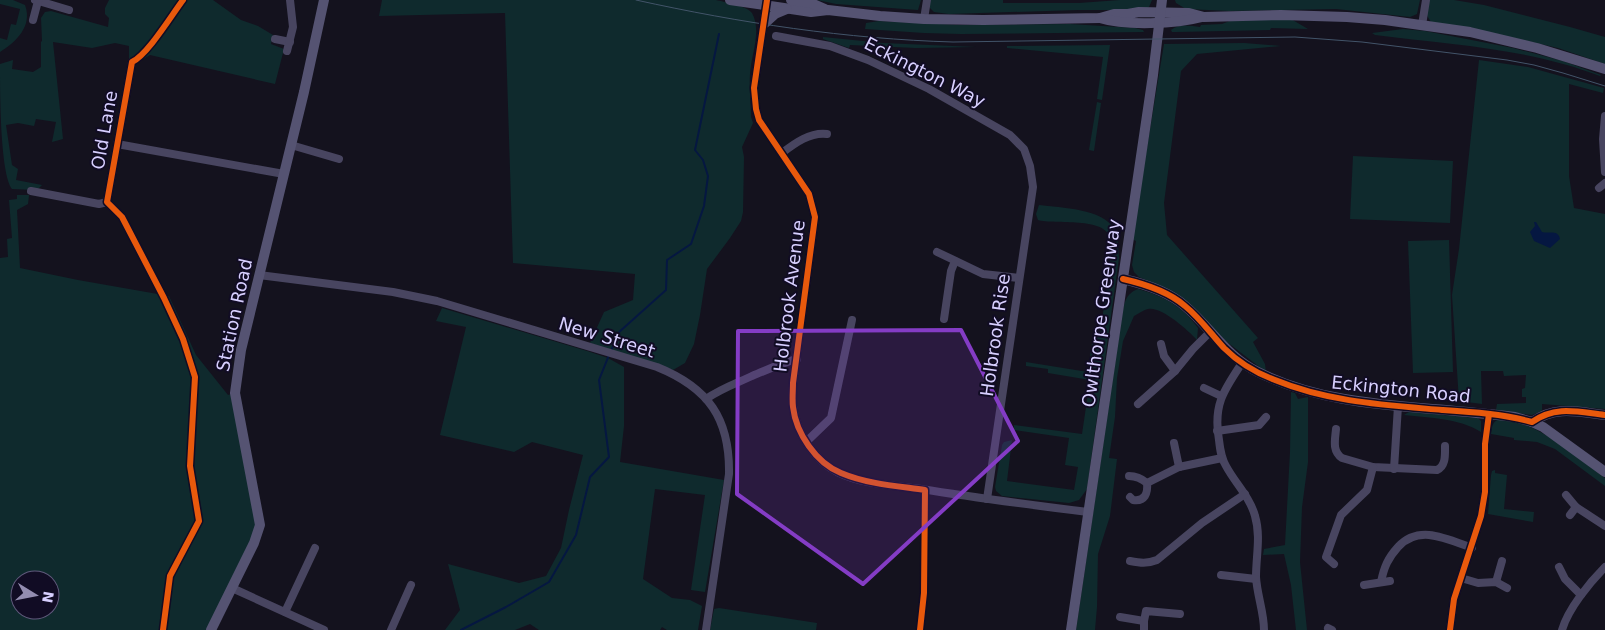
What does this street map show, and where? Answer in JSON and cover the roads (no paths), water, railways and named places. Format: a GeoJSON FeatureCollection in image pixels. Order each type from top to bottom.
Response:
{"type":"FeatureCollection","features":[{"type":"Feature","properties":{"kind":"main road","name":"Station Road"},"geometry":{"type":"LineString","coordinates":[[211,630],[254,542],[260,525],[235,393],[241,350],[304,92],[324,0]]}},
{"type":"Feature","properties":{"kind":"main road","name":"Eckington Way"},"geometry":{"type":"LineString","coordinates":[[730,0],[762,8],[789,4],[810,12],[828,10],[924,19],[1100,18],[1114,14],[1139,12],[1157,25]]}},
{"type":"Feature","properties":{"kind":"main road","name":"Owlthorpe Greenway"},"geometry":{"type":"LineString","coordinates":[[1070,630],[1123,279],[1162,0]]}},
{"type":"Feature","properties":{"kind":"main road"},"geometry":{"type":"LineString","coordinates":[[762,8],[776,14],[789,4]]}},
{"type":"Feature","properties":{"kind":"main road","name":"Eckington Way"},"geometry":{"type":"LineString","coordinates":[[1157,25],[1189,13],[1204,16],[1332,16],[1385,20],[1470,32],[1537,48],[1605,69]]}},
{"type":"Feature","properties":{"kind":"main road","name":"Eckington Way"},"geometry":{"type":"LineString","coordinates":[[1100,18],[1112,22],[1157,25],[1204,16]]}},
{"type":"Feature","properties":{"kind":"main road"},"geometry":{"type":"LineString","coordinates":[[1157,25],[1159,35],[1167,28],[1184,21]]}},
{"type":"Feature","properties":{"kind":"main road","name":"Eckington Road"},"geometry":{"type":"LineString","coordinates":[[1123,279],[1152,287],[1176,299],[1185,306],[1224,348],[1242,363],[1275,380],[1322,395],[1354,402],[1515,417],[1532,422],[1551,433],[1605,472]]}},
{"type":"Feature","properties":{"kind":"main road"},"geometry":{"type":"LineString","coordinates":[[1532,422],[1556,411],[1566,410],[1605,414]]}},
{"type":"Feature","properties":{"kind":"street"},"geometry":{"type":"LineString","coordinates":[[33,20],[36,0],[69,10]]}},
{"type":"Feature","properties":{"kind":"street"},"geometry":{"type":"LineString","coordinates":[[287,51],[293,27],[290,0]]}},
{"type":"Feature","properties":{"kind":"street"},"geometry":{"type":"LineString","coordinates":[[924,19],[927,0]]}},
{"type":"Feature","properties":{"kind":"street"},"geometry":{"type":"LineString","coordinates":[[1422,25],[1426,0]]}},
{"type":"Feature","properties":{"kind":"street","name":"Holbrook Avenue"},"geometry":{"type":"LineString","coordinates":[[762,8],[754,88],[754,98],[759,120],[809,194],[814,217],[793,383],[793,407],[797,424],[806,442],[827,465],[848,476],[881,484],[1088,512]]}},
{"type":"Feature","properties":{"kind":"street","name":"Eckington Way"},"geometry":{"type":"LineString","coordinates":[[776,36],[830,46],[868,60],[949,100],[1010,135],[1017,141],[1024,150],[1032,176]]}},
{"type":"Feature","properties":{"kind":"street"},"geometry":{"type":"LineString","coordinates":[[275,39],[290,42]]}},
{"type":"Feature","properties":{"kind":"street","name":"Old Lane"},"geometry":{"type":"LineString","coordinates":[[107,202],[132,62]]}},
{"type":"Feature","properties":{"kind":"street"},"geometry":{"type":"LineString","coordinates":[[1605,116],[1605,172]]}},
{"type":"Feature","properties":{"kind":"street"},"geometry":{"type":"LineString","coordinates":[[782,153],[805,138],[818,133],[827,134]]}},
{"type":"Feature","properties":{"kind":"street","name":"Old Lane"},"geometry":{"type":"LineString","coordinates":[[117,144],[284,174]]}},
{"type":"Feature","properties":{"kind":"street"},"geometry":{"type":"LineString","coordinates":[[291,145],[339,159]]}},
{"type":"Feature","properties":{"kind":"street","name":"Holbrook Rise"},"geometry":{"type":"LineString","coordinates":[[986,499],[1032,194],[1032,176]]}},
{"type":"Feature","properties":{"kind":"street"},"geometry":{"type":"LineString","coordinates":[[31,191],[99,204],[107,202],[122,217]]}},
{"type":"Feature","properties":{"kind":"street"},"geometry":{"type":"LineString","coordinates":[[937,252],[983,274],[1019,278]]}},
{"type":"Feature","properties":{"kind":"street"},"geometry":{"type":"LineString","coordinates":[[944,319],[951,271],[955,261]]}},
{"type":"Feature","properties":{"kind":"street","name":"New Street"},"geometry":{"type":"LineString","coordinates":[[259,275],[393,292],[437,301],[657,368],[687,381],[706,400],[721,424],[730,460],[706,630]]}},
{"type":"Feature","properties":{"kind":"street"},"geometry":{"type":"LineString","coordinates":[[806,442],[831,418],[852,320]]}},
{"type":"Feature","properties":{"kind":"street"},"geometry":{"type":"LineString","coordinates":[[1138,404],[1175,371],[1210,332]]}},
{"type":"Feature","properties":{"kind":"street"},"geometry":{"type":"LineString","coordinates":[[1161,344],[1164,356],[1175,371]]}},
{"type":"Feature","properties":{"kind":"street"},"geometry":{"type":"LineString","coordinates":[[706,400],[738,382],[797,358]]}},
{"type":"Feature","properties":{"kind":"street"},"geometry":{"type":"LineString","coordinates":[[1242,363],[1221,396],[1217,413],[1217,431],[1225,465],[1255,515],[1258,551],[1256,579],[1264,617],[1264,630]]}},
{"type":"Feature","properties":{"kind":"street"},"geometry":{"type":"LineString","coordinates":[[1204,388],[1221,396]]}},
{"type":"Feature","properties":{"kind":"street"},"geometry":{"type":"LineString","coordinates":[[1394,469],[1398,406]]}},
{"type":"Feature","properties":{"kind":"street"},"geometry":{"type":"LineString","coordinates":[[1450,630],[1452,609],[1481,516],[1485,492],[1485,444],[1489,414]]}},
{"type":"Feature","properties":{"kind":"street"},"geometry":{"type":"LineString","coordinates":[[1217,431],[1259,425],[1266,417]]}},
{"type":"Feature","properties":{"kind":"street"},"geometry":{"type":"LineString","coordinates":[[1336,429],[1336,453],[1342,458],[1373,467],[1440,469],[1443,464],[1445,446]]}},
{"type":"Feature","properties":{"kind":"street"},"geometry":{"type":"LineString","coordinates":[[1174,443],[1179,468]]}},
{"type":"Feature","properties":{"kind":"street"},"geometry":{"type":"LineString","coordinates":[[1147,483],[1179,468],[1222,458]]}},
{"type":"Feature","properties":{"kind":"street"},"geometry":{"type":"LineString","coordinates":[[1326,558],[1341,515],[1367,490],[1373,467]]}},
{"type":"Feature","properties":{"kind":"street"},"geometry":{"type":"LineString","coordinates":[[1129,476],[1140,477],[1147,483],[1148,491],[1142,499],[1138,500],[1130,497]]}},
{"type":"Feature","properties":{"kind":"street"},"geometry":{"type":"LineString","coordinates":[[1130,561],[1142,564],[1157,560],[1202,522],[1244,494]]}},
{"type":"Feature","properties":{"kind":"street"},"geometry":{"type":"LineString","coordinates":[[1566,495],[1576,507],[1605,526]]}},
{"type":"Feature","properties":{"kind":"street"},"geometry":{"type":"LineString","coordinates":[[1570,515],[1576,507]]}},
{"type":"Feature","properties":{"kind":"street"},"geometry":{"type":"LineString","coordinates":[[1381,582],[1387,561],[1403,542],[1411,538],[1427,534],[1472,548]]}},
{"type":"Feature","properties":{"kind":"street"},"geometry":{"type":"LineString","coordinates":[[285,612],[315,548]]}},
{"type":"Feature","properties":{"kind":"street"},"geometry":{"type":"LineString","coordinates":[[1317,558],[1326,558],[1334,564]]}},
{"type":"Feature","properties":{"kind":"street"},"geometry":{"type":"LineString","coordinates":[[1496,582],[1502,561]]}},
{"type":"Feature","properties":{"kind":"street"},"geometry":{"type":"LineString","coordinates":[[1149,563],[1150,572]]}},
{"type":"Feature","properties":{"kind":"street"},"geometry":{"type":"LineString","coordinates":[[1562,630],[1593,579],[1605,566]]}},
{"type":"Feature","properties":{"kind":"street"},"geometry":{"type":"LineString","coordinates":[[1559,567],[1561,581],[1582,596]]}},
{"type":"Feature","properties":{"kind":"street"},"geometry":{"type":"LineString","coordinates":[[1221,575],[1256,579]]}},
{"type":"Feature","properties":{"kind":"street"},"geometry":{"type":"LineString","coordinates":[[1461,578],[1478,583],[1496,582],[1507,588]]}},
{"type":"Feature","properties":{"kind":"street"},"geometry":{"type":"LineString","coordinates":[[1364,585],[1390,581]]}},
{"type":"Feature","properties":{"kind":"street"},"geometry":{"type":"LineString","coordinates":[[391,630],[411,585]]}},
{"type":"Feature","properties":{"kind":"street"},"geometry":{"type":"LineString","coordinates":[[232,588],[324,630]]}},
{"type":"Feature","properties":{"kind":"street"},"geometry":{"type":"LineString","coordinates":[[1144,630],[1146,611],[1180,614]]}},
{"type":"Feature","properties":{"kind":"street"},"geometry":{"type":"LineString","coordinates":[[1120,618],[1144,620]]}},
{"type":"Feature","properties":{"kind":"water"},"geometry":{"type":"Polygon","coordinates":[[[1534,222],[1536,222],[1542,232],[1555,233],[1560,239],[1550,248],[1534,241],[1530,232],[1535,226],[1534,222]]]}},
{"type":"Feature","properties":{"kind":"waterway"},"geometry":{"type":"LineString","coordinates":[[611,351],[618,333],[666,290],[667,260],[691,244],[704,206],[708,176],[703,160],[695,150],[719,34]]}},
{"type":"Feature","properties":{"kind":"waterway"},"geometry":{"type":"LineString","coordinates":[[461,630],[549,582],[576,535],[590,477],[609,457],[599,380],[609,355]]}},
{"type":"Feature","properties":{"kind":"tram line"},"geometry":{"type":"LineString","coordinates":[[636,0],[754,23],[913,40],[953,42],[1295,37],[1362,42],[1507,60],[1534,65],[1605,86]]}}]}
